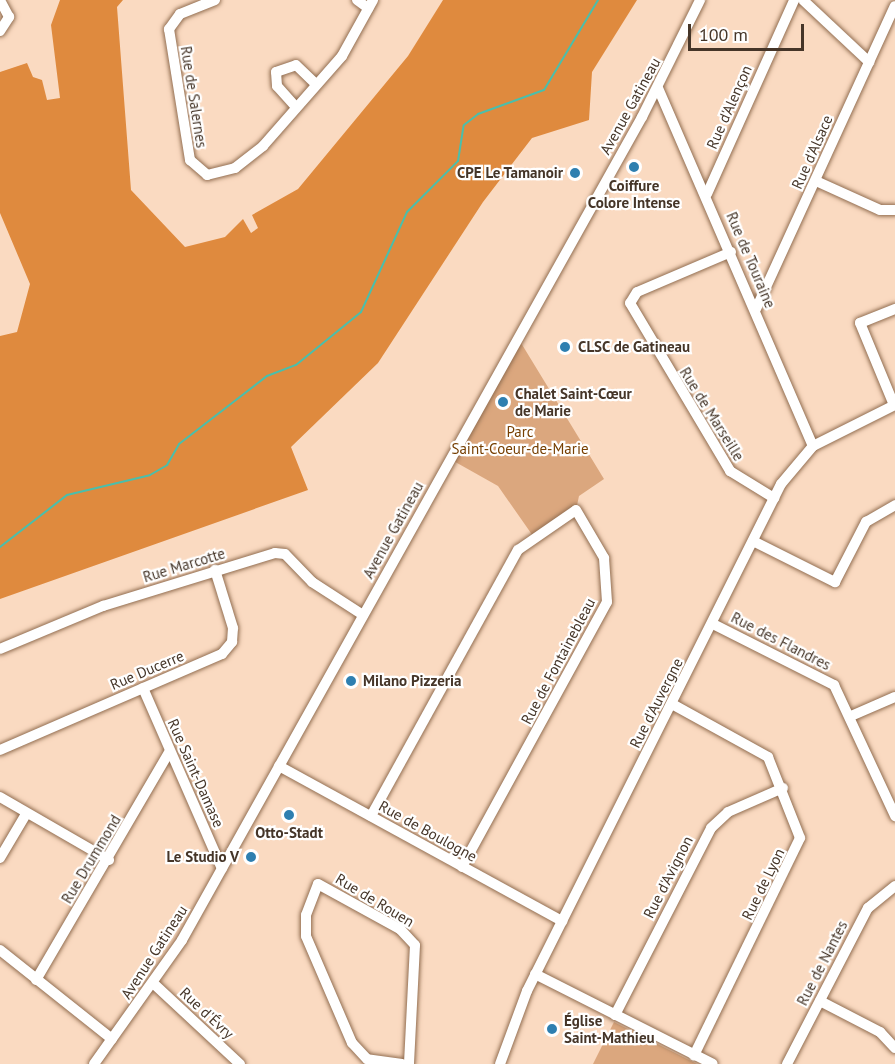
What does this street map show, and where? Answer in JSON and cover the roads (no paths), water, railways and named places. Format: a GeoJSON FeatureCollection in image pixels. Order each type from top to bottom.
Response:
{"type":"FeatureCollection","features":[{"type":"Feature","properties":{"kind":"street"},"geometry":{"type":"LineString","coordinates":[[0,0],[9,17],[0,31]]}},
{"type":"Feature","properties":{"kind":"street","name":"Rue de Salernes"},"geometry":{"type":"LineString","coordinates":[[215,0],[180,14],[169,30],[195,168],[213,174],[242,164],[342,56],[371,4]]}},
{"type":"Feature","properties":{"kind":"street"},"geometry":{"type":"LineString","coordinates":[[357,0],[371,4]]}},
{"type":"Feature","properties":{"kind":"street","name":"Avenue Gatineau"},"geometry":{"type":"LineString","coordinates":[[94,1064],[153,983],[222,869],[658,88],[700,0]]}},
{"type":"Feature","properties":{"kind":"street","name":"Rue d'Alençon"},"geometry":{"type":"LineString","coordinates":[[707,194],[794,0]]}},
{"type":"Feature","properties":{"kind":"street"},"geometry":{"type":"LineString","coordinates":[[804,0],[869,62]]}},
{"type":"Feature","properties":{"kind":"street","name":"Rue d'Alsace"},"geometry":{"type":"LineString","coordinates":[[756,309],[895,6]]}},
{"type":"Feature","properties":{"kind":"street"},"geometry":{"type":"LineString","coordinates":[[295,106],[277,86],[276,72],[296,65],[316,84]]}},
{"type":"Feature","properties":{"kind":"street","name":"Rue de Touraine"},"geometry":{"type":"LineString","coordinates":[[658,88],[707,194],[813,446]]}},
{"type":"Feature","properties":{"kind":"street"},"geometry":{"type":"LineString","coordinates":[[816,181],[880,210],[895,210]]}},
{"type":"Feature","properties":{"kind":"street","name":"Rue de Marseille"},"geometry":{"type":"LineString","coordinates":[[731,252],[637,292],[630,308],[730,471],[774,498]]}},
{"type":"Feature","properties":{"kind":"street"},"geometry":{"type":"LineString","coordinates":[[894,405],[860,323],[895,309]]}},
{"type":"Feature","properties":{"kind":"street","name":"Rue d'Auvergne"},"geometry":{"type":"LineString","coordinates":[[500,1064],[536,974],[774,498],[813,446],[894,405]]}},
{"type":"Feature","properties":{"kind":"street"},"geometry":{"type":"LineString","coordinates":[[753,541],[835,582],[866,522],[895,505]]}},
{"type":"Feature","properties":{"kind":"street","name":"Rue de Fontainebleau"},"geometry":{"type":"LineString","coordinates":[[371,816],[518,550],[576,510],[604,558],[607,602],[462,867]]}},
{"type":"Feature","properties":{"kind":"street","name":"Rue Marcotte"},"geometry":{"type":"LineString","coordinates":[[0,649],[103,606],[215,570],[285,554],[318,587],[363,615]]}},
{"type":"Feature","properties":{"kind":"street","name":"Rue Ducerre"},"geometry":{"type":"LineString","coordinates":[[0,750],[215,658],[232,642],[233,628],[215,570]]}},
{"type":"Feature","properties":{"kind":"street","name":"Rue des Flandres"},"geometry":{"type":"LineString","coordinates":[[713,624],[834,685],[891,797],[895,816]]}},
{"type":"Feature","properties":{"kind":"street","name":"Rue Saint-Damase"},"geometry":{"type":"LineString","coordinates":[[143,688],[222,869]]}},
{"type":"Feature","properties":{"kind":"street"},"geometry":{"type":"LineString","coordinates":[[851,716],[895,698]]}},
{"type":"Feature","properties":{"kind":"street","name":"Rue de Lyon"},"geometry":{"type":"LineString","coordinates":[[672,704],[763,752],[798,822],[799,845],[694,1055]]}},
{"type":"Feature","properties":{"kind":"street","name":"Rue Drummond"},"geometry":{"type":"LineString","coordinates":[[36,980],[109,860],[169,752]]}},
{"type":"Feature","properties":{"kind":"street","name":"Rue de Boulogne"},"geometry":{"type":"LineString","coordinates":[[279,766],[562,921]]}},
{"type":"Feature","properties":{"kind":"street","name":"Rue d'Avignon"},"geometry":{"type":"LineString","coordinates":[[615,1015],[711,828],[728,812],[783,788]]}},
{"type":"Feature","properties":{"kind":"street"},"geometry":{"type":"LineString","coordinates":[[0,797],[109,860]]}},
{"type":"Feature","properties":{"kind":"street"},"geometry":{"type":"LineString","coordinates":[[0,858],[26,814]]}},
{"type":"Feature","properties":{"kind":"street","name":"Rue de Rouen"},"geometry":{"type":"LineString","coordinates":[[402,1064],[367,1059],[352,1043],[306,936],[306,915],[318,884],[400,930],[416,945],[409,1064]]}},
{"type":"Feature","properties":{"kind":"street","name":"Rue de Nantes"},"geometry":{"type":"LineString","coordinates":[[787,1064],[868,908],[895,886]]}},
{"type":"Feature","properties":{"kind":"street"},"geometry":{"type":"LineString","coordinates":[[0,950],[112,1039]]}},
{"type":"Feature","properties":{"kind":"street"},"geometry":{"type":"LineString","coordinates":[[536,974],[713,1064]]}},
{"type":"Feature","properties":{"kind":"street","name":"Rue d'Évry"},"geometry":{"type":"LineString","coordinates":[[153,983],[240,1064]]}},
{"type":"Feature","properties":{"kind":"street"},"geometry":{"type":"LineString","coordinates":[[820,1001],[872,1028],[895,1048]]}},
{"type":"Feature","properties":{"kind":"waterway"},"geometry":{"type":"LineString","coordinates":[[0,547],[67,495],[150,475],[167,465],[179,444],[267,376],[296,365],[361,312],[407,212],[458,161],[464,125],[478,114],[544,90],[598,0]]}},
{"type":"Feature","properties":{"kind":"place","name":"Coiffure Colore Intense"},"geometry":{"type":"Point","coordinates":[634,167]}},
{"type":"Feature","properties":{"kind":"place","name":"CPE Le Tamanoir"},"geometry":{"type":"Point","coordinates":[575,173]}},
{"type":"Feature","properties":{"kind":"place","name":"CLSC de Gatineau"},"geometry":{"type":"Point","coordinates":[565,347]}},
{"type":"Feature","properties":{"kind":"place","name":"Chalet Saint-Cœur de Marie"},"geometry":{"type":"Point","coordinates":[503,402]}},
{"type":"Feature","properties":{"kind":"place","name":"Milano Pizzeria"},"geometry":{"type":"Point","coordinates":[351,681]}},
{"type":"Feature","properties":{"kind":"place","name":"Otto-Stadt"},"geometry":{"type":"Point","coordinates":[289,815]}},
{"type":"Feature","properties":{"kind":"place","name":"Le Studio V"},"geometry":{"type":"Point","coordinates":[251,857]}},
{"type":"Feature","properties":{"kind":"place","name":"Église Saint-Mathieu"},"geometry":{"type":"Point","coordinates":[552,1029]}},
{"type":"Feature","properties":{"kind":"park label","name":"Parc Saint-Coeur-de-Marie"},"geometry":{"type":"Point","coordinates":[520,440]}}]}
